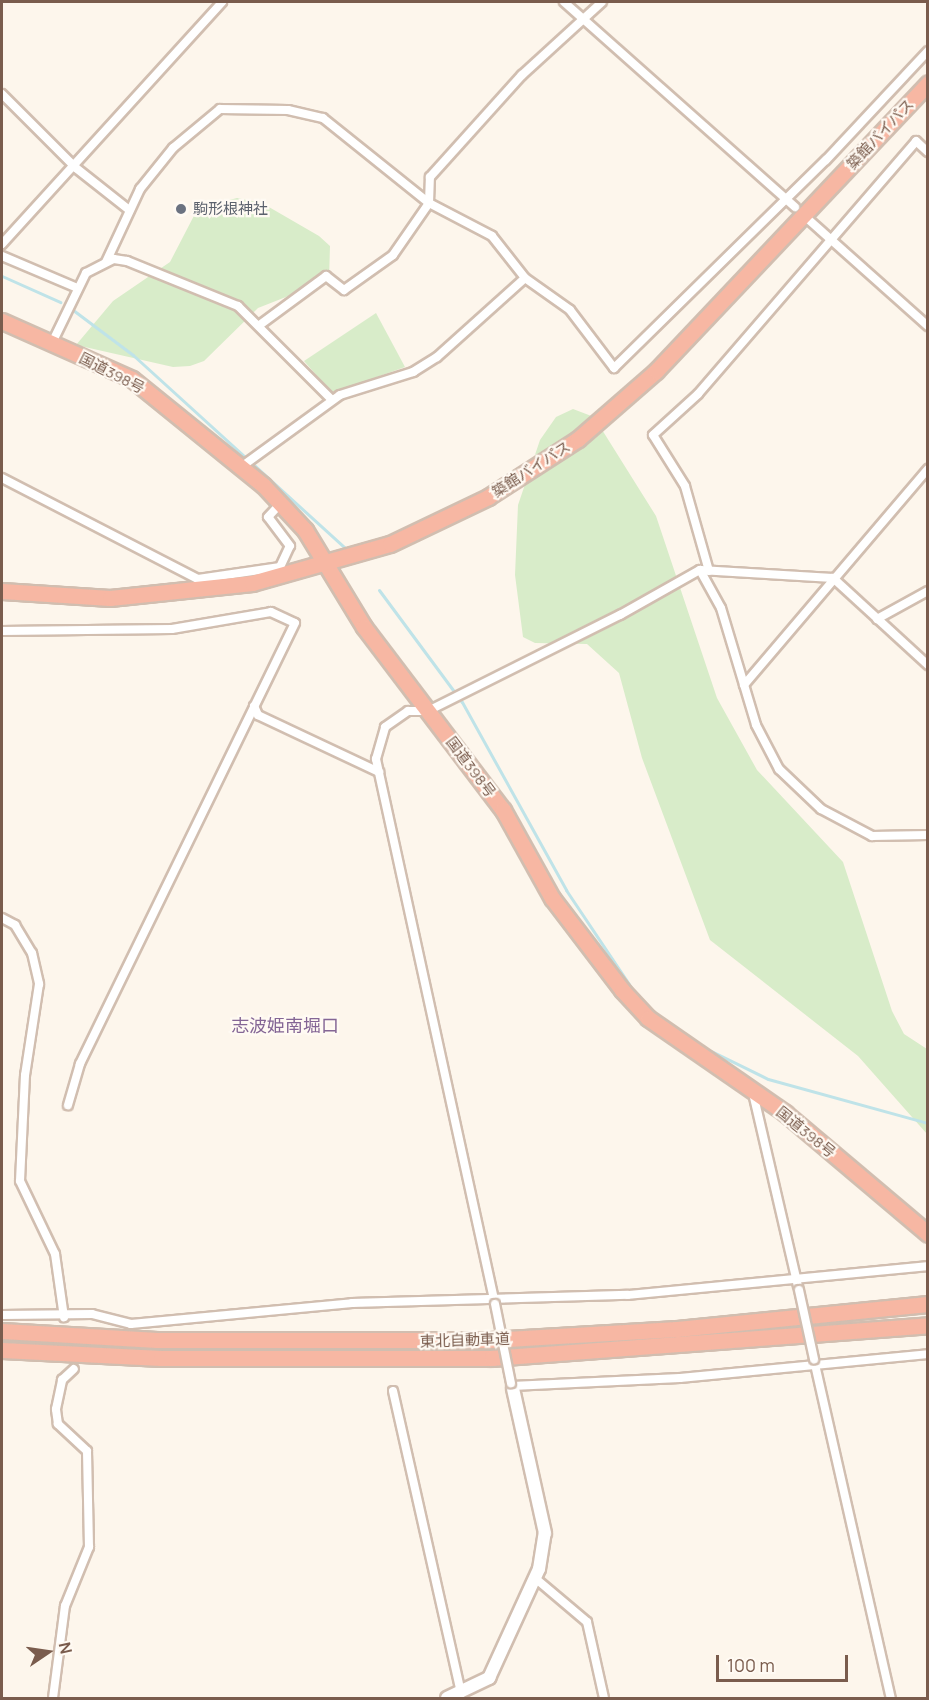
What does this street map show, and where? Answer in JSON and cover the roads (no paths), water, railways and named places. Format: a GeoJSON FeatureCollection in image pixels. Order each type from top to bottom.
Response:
{"type":"FeatureCollection","features":[{"type":"Feature","properties":{"kind":"highway","name":"築館バイパス"},"geometry":{"type":"LineString","coordinates":[[2,591],[160,596],[252,583],[326,565],[456,515],[521,478],[603,420],[684,343],[927,83]]}},
{"type":"Feature","properties":{"kind":"highway","name":"国道398号"},"geometry":{"type":"LineString","coordinates":[[2,321],[148,390],[244,464],[281,503],[326,565],[364,627],[503,810],[552,898],[621,990],[648,1018],[785,1113],[926,1231]]}},
{"type":"Feature","properties":{"kind":"highway","name":"東北自動車道"},"geometry":{"type":"LineString","coordinates":[[2,1331],[157,1340],[490,1340],[677,1329],[898,1307],[927,1302]]}},
{"type":"Feature","properties":{"kind":"highway","name":"東北自動車道"},"geometry":{"type":"LineString","coordinates":[[2,1350],[161,1359],[492,1358],[927,1325]]}},
{"type":"Feature","properties":{"kind":"street"},"geometry":{"type":"LineString","coordinates":[[2,244],[76,168],[222,2]]}},
{"type":"Feature","properties":{"kind":"street"},"geometry":{"type":"LineString","coordinates":[[564,2],[795,207]]}},
{"type":"Feature","properties":{"kind":"street"},"geometry":{"type":"LineString","coordinates":[[261,324],[326,276],[344,290],[393,255],[429,203],[430,177],[522,75],[585,21],[602,2]]}},
{"type":"Feature","properties":{"kind":"street"},"geometry":{"type":"LineString","coordinates":[[106,262],[128,209],[172,148],[220,109],[235,107],[323,118],[429,203],[492,236],[525,278],[570,309],[614,368],[785,198],[927,51]]}},
{"type":"Feature","properties":{"kind":"street"},"geometry":{"type":"LineString","coordinates":[[2,94],[76,168],[128,209]]}},
{"type":"Feature","properties":{"kind":"street"},"geometry":{"type":"LineString","coordinates":[[927,152],[916,141],[698,394],[653,435],[685,486],[704,570],[722,608],[744,685],[767,751],[821,809],[872,836],[927,835]]}},
{"type":"Feature","properties":{"kind":"street"},"geometry":{"type":"LineString","coordinates":[[810,221],[927,326]]}},
{"type":"Feature","properties":{"kind":"street"},"geometry":{"type":"LineString","coordinates":[[2,256],[75,287]]}},
{"type":"Feature","properties":{"kind":"street"},"geometry":{"type":"LineString","coordinates":[[52,343],[75,287],[86,273],[106,262],[127,261],[186,282],[238,306],[261,324],[332,400]]}},
{"type":"Feature","properties":{"kind":"street"},"geometry":{"type":"LineString","coordinates":[[244,464],[332,400],[413,372],[525,278]]}},
{"type":"Feature","properties":{"kind":"street"},"geometry":{"type":"LineString","coordinates":[[744,685],[927,469]]}},
{"type":"Feature","properties":{"kind":"street"},"geometry":{"type":"LineString","coordinates":[[2,478],[198,579],[280,567],[290,546],[268,517],[281,503]]}},
{"type":"Feature","properties":{"kind":"street"},"geometry":{"type":"LineString","coordinates":[[447,1698],[489,1678],[536,1578],[545,1533],[379,772],[378,740],[385,727],[408,711],[428,711],[704,570],[833,578],[927,665]]}},
{"type":"Feature","properties":{"kind":"street"},"geometry":{"type":"LineString","coordinates":[[877,619],[927,591]]}},
{"type":"Feature","properties":{"kind":"street"},"geometry":{"type":"LineString","coordinates":[[2,631],[172,629],[271,612],[295,623],[80,1064],[68,1105]]}},
{"type":"Feature","properties":{"kind":"street"},"geometry":{"type":"LineString","coordinates":[[254,706],[258,715],[379,772]]}},
{"type":"Feature","properties":{"kind":"street"},"geometry":{"type":"LineString","coordinates":[[2,918],[15,925],[32,953],[39,984],[25,1075],[20,1181],[52,1244],[64,1317]]}},
{"type":"Feature","properties":{"kind":"street"},"geometry":{"type":"LineString","coordinates":[[753,1093],[891,1698]]}},
{"type":"Feature","properties":{"kind":"street"},"geometry":{"type":"LineString","coordinates":[[2,1315],[64,1317],[77,1315],[131,1324],[352,1303],[494,1301],[798,1286],[927,1266]]}},
{"type":"Feature","properties":{"kind":"street"},"geometry":{"type":"LineString","coordinates":[[75,1327],[77,1315]]}},
{"type":"Feature","properties":{"kind":"street"},"geometry":{"type":"LineString","coordinates":[[512,1386],[927,1354]]}},
{"type":"Feature","properties":{"kind":"street"},"geometry":{"type":"LineString","coordinates":[[52,1698],[65,1606],[89,1547],[87,1451],[80,1439],[58,1424],[56,1409],[62,1380],[74,1369]]}},
{"type":"Feature","properties":{"kind":"street"},"geometry":{"type":"LineString","coordinates":[[393,1391],[461,1693]]}},
{"type":"Feature","properties":{"kind":"street"},"geometry":{"type":"LineString","coordinates":[[536,1578],[587,1622],[604,1698]]}},
{"type":"Feature","properties":{"kind":"waterway"},"geometry":{"type":"LineString","coordinates":[[2,276],[60,302]]}},
{"type":"Feature","properties":{"kind":"waterway"},"geometry":{"type":"LineString","coordinates":[[73,310],[133,355],[345,548]]}},
{"type":"Feature","properties":{"kind":"waterway"},"geometry":{"type":"LineString","coordinates":[[379,590],[462,702],[566,890],[635,993]]}},
{"type":"Feature","properties":{"kind":"waterway"},"geometry":{"type":"LineString","coordinates":[[703,1047],[768,1079],[928,1123]]}},
{"type":"Feature","properties":{"kind":"place","name":"駒形根神社"},"geometry":{"type":"Point","coordinates":[181,209]}},
{"type":"Feature","properties":{"kind":"district","name":"志波姫南堀口"},"geometry":{"type":"Point","coordinates":[285,1025]}}]}
